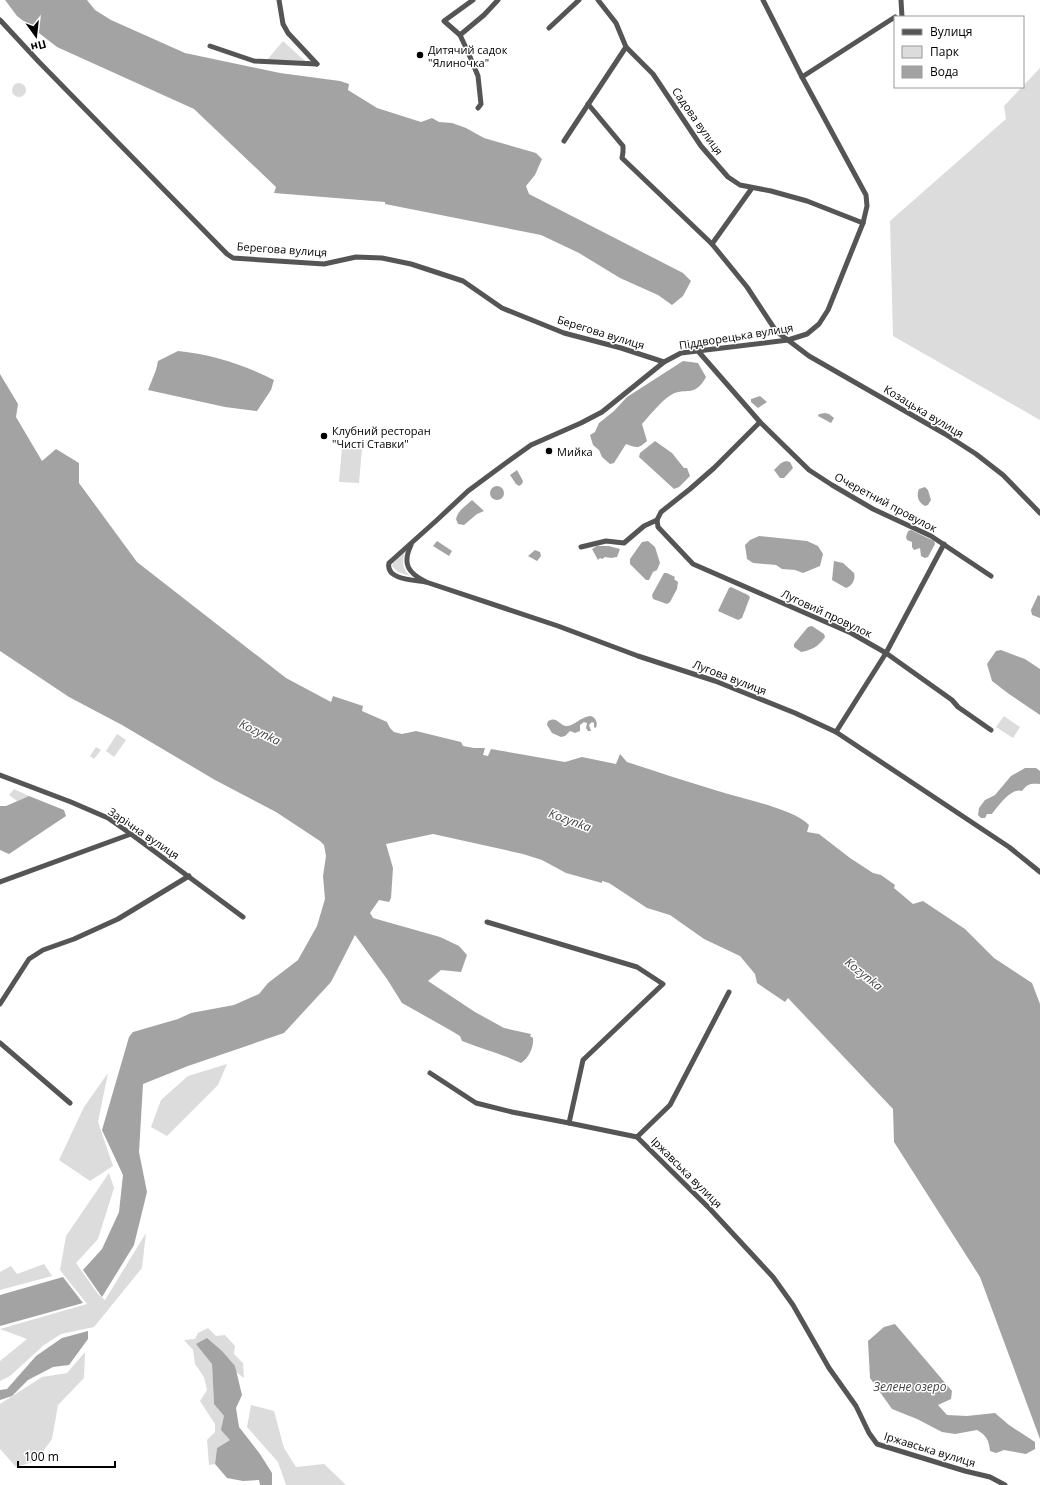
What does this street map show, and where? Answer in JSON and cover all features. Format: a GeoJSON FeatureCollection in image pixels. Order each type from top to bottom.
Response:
{"type":"FeatureCollection","features":[{"type":"Feature","properties":{"kind":"street"},"geometry":{"type":"LineString","coordinates":[[210,46],[254,61],[317,64],[288,33],[283,24],[278,0]]}},
{"type":"Feature","properties":{"kind":"street"},"geometry":{"type":"LineString","coordinates":[[473,0],[444,21],[460,35],[478,76],[481,104],[478,108]]}},
{"type":"Feature","properties":{"kind":"street"},"geometry":{"type":"LineString","coordinates":[[460,35],[484,16],[498,0]]}},
{"type":"Feature","properties":{"kind":"street"},"geometry":{"type":"LineString","coordinates":[[549,28],[579,0]]}},
{"type":"Feature","properties":{"kind":"street","name":"Садова вулиця"},"geometry":{"type":"LineString","coordinates":[[598,0],[616,23],[626,47],[653,74],[701,146],[728,177],[740,185],[771,191],[807,201],[834,213],[863,223]]}},
{"type":"Feature","properties":{"kind":"street","name":"Піддворецька вулиця"},"geometry":{"type":"LineString","coordinates":[[426,582],[400,578],[392,574],[389,570],[391,561],[412,544],[468,491],[531,445],[581,424],[602,412],[664,362],[681,354],[788,340],[807,334],[819,324],[828,310],[863,223],[867,206],[866,195],[802,77],[763,0]]}},
{"type":"Feature","properties":{"kind":"street"},"geometry":{"type":"LineString","coordinates":[[901,0],[902,15]]}},
{"type":"Feature","properties":{"kind":"street"},"geometry":{"type":"LineString","coordinates":[[802,77],[894,18]]}},
{"type":"Feature","properties":{"kind":"street","name":"Берегова вулиця"},"geometry":{"type":"LineString","coordinates":[[0,20],[39,62],[222,249],[233,258],[324,264],[356,257],[382,258],[411,264],[463,280],[502,308],[564,333],[621,348],[664,362]]}},
{"type":"Feature","properties":{"kind":"street"},"geometry":{"type":"LineString","coordinates":[[564,141],[626,47]]}},
{"type":"Feature","properties":{"kind":"street","name":"Козацька вулиця"},"geometry":{"type":"LineString","coordinates":[[588,104],[622,146],[622,158],[712,244],[747,287],[776,331],[809,356],[945,434],[976,454],[1003,475],[1040,513]]}},
{"type":"Feature","properties":{"kind":"street"},"geometry":{"type":"LineString","coordinates":[[712,244],[752,188]]}},
{"type":"Feature","properties":{"kind":"street","name":"Очеретний провулок"},"geometry":{"type":"LineString","coordinates":[[698,351],[760,422],[809,470],[873,509],[931,536],[991,576]]}},
{"type":"Feature","properties":{"kind":"street"},"geometry":{"type":"LineString","coordinates":[[581,547],[606,541],[624,543],[644,526],[657,520],[661,512],[710,472],[760,422]]}},
{"type":"Feature","properties":{"kind":"street","name":"Луговий провулок"},"geometry":{"type":"LineString","coordinates":[[657,520],[658,527],[693,564],[851,633],[886,653],[991,730]]}},
{"type":"Feature","properties":{"kind":"street","name":"Лугова вулиця"},"geometry":{"type":"LineString","coordinates":[[412,544],[407,555],[407,566],[416,576],[426,582],[558,626],[638,656],[715,681],[795,713],[836,732],[1008,847],[1040,872]]}},
{"type":"Feature","properties":{"kind":"street"},"geometry":{"type":"LineString","coordinates":[[836,732],[886,653],[944,544]]}},
{"type":"Feature","properties":{"kind":"street","name":"Зарічна вулиця"},"geometry":{"type":"LineString","coordinates":[[0,775],[71,802],[102,816],[131,834],[244,917]]}},
{"type":"Feature","properties":{"kind":"street"},"geometry":{"type":"LineString","coordinates":[[0,882],[131,834]]}},
{"type":"Feature","properties":{"kind":"street"},"geometry":{"type":"LineString","coordinates":[[0,1004],[30,959],[43,950],[74,939],[118,919],[189,876]]}},
{"type":"Feature","properties":{"kind":"street"},"geometry":{"type":"LineString","coordinates":[[487,922],[637,967],[663,984],[583,1060],[569,1123]]}},
{"type":"Feature","properties":{"kind":"street"},"geometry":{"type":"LineString","coordinates":[[637,1137],[670,1105],[729,992]]}},
{"type":"Feature","properties":{"kind":"street"},"geometry":{"type":"LineString","coordinates":[[0,1043],[70,1103]]}},
{"type":"Feature","properties":{"kind":"street","name":"Іржавська вулиця"},"geometry":{"type":"LineString","coordinates":[[430,1073],[476,1103],[512,1112],[637,1137],[710,1209],[773,1277],[793,1305],[825,1362],[856,1406],[869,1433],[877,1444],[965,1471],[990,1477],[1005,1485]]}},
{"type":"Feature","properties":{"kind":"green space"},"geometry":{"type":"Polygon","coordinates":[[[283,41],[305,61],[267,60],[283,41]]]}},
{"type":"Feature","properties":{"kind":"green space"},"geometry":{"type":"Polygon","coordinates":[[[1040,68],[1040,420],[893,336],[890,221],[1006,119],[1004,106],[1021,88],[1024,88],[1024,85],[1040,68]]]}},
{"type":"Feature","properties":{"kind":"green space"},"geometry":{"type":"Polygon","coordinates":[[[16,83],[22,83],[26,87],[26,93],[22,97],[16,97],[12,93],[12,87],[16,83]]]}},
{"type":"Feature","properties":{"kind":"green space"},"geometry":{"type":"Polygon","coordinates":[[[342,447],[362,449],[359,483],[339,482],[342,447]]]}},
{"type":"Feature","properties":{"kind":"green space"},"geometry":{"type":"Polygon","coordinates":[[[405,552],[403,565],[405,571],[410,576],[398,572],[392,566],[393,563],[405,552]]]}},
{"type":"Feature","properties":{"kind":"green space"},"geometry":{"type":"Polygon","coordinates":[[[1004,716],[1020,727],[1013,738],[996,727],[1004,716]]]}},
{"type":"Feature","properties":{"kind":"green space"},"geometry":{"type":"Polygon","coordinates":[[[117,734],[126,740],[114,757],[106,751],[117,734]]]}},
{"type":"Feature","properties":{"kind":"green space"},"geometry":{"type":"Polygon","coordinates":[[[96,747],[101,750],[94,759],[90,756],[96,747]]]}},
{"type":"Feature","properties":{"kind":"green space"},"geometry":{"type":"Polygon","coordinates":[[[14,789],[29,796],[17,801],[9,795],[14,789]]]}},
{"type":"Feature","properties":{"kind":"green space"},"geometry":{"type":"Polygon","coordinates":[[[227,1064],[218,1085],[167,1136],[151,1127],[161,1100],[188,1076],[227,1064]]]}},
{"type":"Feature","properties":{"kind":"green space"},"geometry":{"type":"Polygon","coordinates":[[[108,1073],[98,1122],[113,1166],[90,1181],[59,1160],[84,1107],[108,1073]]]}},
{"type":"Feature","properties":{"kind":"green space"},"geometry":{"type":"Polygon","coordinates":[[[109,1173],[114,1188],[98,1239],[76,1263],[98,1294],[105,1300],[146,1233],[142,1268],[94,1327],[61,1334],[44,1345],[10,1376],[0,1381],[0,1361],[27,1339],[0,1329],[87,1304],[60,1270],[66,1236],[109,1173]]]}},
{"type":"Feature","properties":{"kind":"green space"},"geometry":{"type":"Polygon","coordinates":[[[44,1264],[52,1276],[0,1290],[0,1272],[11,1266],[17,1274],[44,1264]]]}},
{"type":"Feature","properties":{"kind":"green space"},"geometry":{"type":"Polygon","coordinates":[[[208,1328],[216,1336],[225,1335],[235,1346],[234,1354],[243,1363],[244,1378],[236,1372],[235,1366],[212,1364],[214,1404],[224,1416],[230,1440],[217,1448],[215,1464],[209,1465],[207,1440],[215,1432],[215,1424],[200,1401],[207,1390],[204,1377],[195,1364],[193,1350],[184,1340],[195,1339],[198,1333],[208,1328]]]}},
{"type":"Feature","properties":{"kind":"green space"},"geometry":{"type":"Polygon","coordinates":[[[85,1352],[84,1378],[58,1405],[52,1439],[36,1461],[16,1467],[0,1449],[0,1404],[42,1377],[67,1373],[85,1352]]]}},
{"type":"Feature","properties":{"kind":"green space"},"geometry":{"type":"Polygon","coordinates":[[[251,1405],[274,1411],[284,1448],[296,1467],[324,1464],[346,1485],[286,1485],[278,1462],[247,1427],[251,1405]]]}},
{"type":"Feature","properties":{"kind":"water"},"geometry":{"type":"Polygon","coordinates":[[[5,0],[87,0],[95,10],[111,20],[185,53],[280,73],[340,81],[349,84],[348,90],[377,108],[421,122],[432,118],[439,122],[452,123],[466,128],[484,138],[536,153],[542,159],[535,175],[526,186],[529,194],[683,273],[691,281],[683,296],[672,305],[658,295],[620,278],[579,253],[541,235],[385,204],[385,202],[274,193],[276,187],[194,109],[57,47],[17,16],[5,0]]]}},
{"type":"Feature","properties":{"kind":"water"},"geometry":{"type":"Polygon","coordinates":[[[178,351],[190,352],[228,361],[251,370],[274,380],[271,390],[257,411],[225,407],[148,390],[158,361],[178,351]]]}},
{"type":"Feature","properties":{"kind":"water"},"geometry":{"type":"Polygon","coordinates":[[[683,361],[698,363],[706,377],[702,384],[694,390],[681,391],[671,395],[663,401],[642,424],[647,441],[637,447],[626,444],[614,463],[610,464],[602,457],[599,450],[593,445],[590,435],[595,432],[599,423],[614,411],[627,397],[683,361]]]}},
{"type":"Feature","properties":{"kind":"water","name":"Kozynka"},"geometry":{"type":"Polygon","coordinates":[[[0,374],[18,404],[16,417],[42,461],[56,449],[79,463],[79,483],[137,562],[286,678],[331,702],[333,696],[363,706],[362,711],[387,722],[394,732],[402,734],[416,731],[461,742],[463,746],[485,748],[483,755],[488,756],[491,749],[565,762],[582,757],[616,764],[620,754],[627,762],[792,814],[802,819],[809,825],[807,832],[819,834],[850,858],[873,873],[881,875],[895,885],[894,888],[913,904],[923,901],[965,929],[994,958],[1032,983],[1040,1004],[1040,1439],[980,1277],[894,1142],[893,1109],[788,998],[785,1002],[757,983],[755,974],[740,956],[704,939],[670,915],[647,908],[609,883],[602,881],[602,883],[566,873],[542,860],[523,854],[433,834],[386,844],[393,868],[391,898],[389,902],[379,900],[370,913],[373,918],[440,937],[459,946],[467,955],[461,972],[441,970],[428,981],[475,1012],[504,1028],[531,1034],[530,1036],[533,1038],[533,1041],[532,1049],[529,1055],[521,1063],[462,1041],[460,1036],[402,1003],[387,979],[355,935],[331,982],[284,1033],[188,1066],[143,1084],[139,1152],[147,1192],[134,1245],[102,1297],[83,1270],[102,1249],[119,1212],[123,1175],[102,1130],[129,1037],[133,1032],[178,1019],[191,1013],[234,1005],[259,994],[268,983],[298,960],[317,926],[325,899],[323,876],[326,856],[324,845],[320,841],[276,812],[215,780],[122,725],[69,697],[0,651],[0,374]]]}},
{"type":"Feature","properties":{"kind":"water"},"geometry":{"type":"Polygon","coordinates":[[[760,396],[767,402],[758,408],[751,402],[751,399],[760,396]]]}},
{"type":"Feature","properties":{"kind":"water"},"geometry":{"type":"Polygon","coordinates":[[[825,413],[834,418],[831,423],[818,416],[819,414],[825,413]]]}},
{"type":"Feature","properties":{"kind":"water"},"geometry":{"type":"Polygon","coordinates":[[[655,441],[672,453],[684,468],[687,468],[690,476],[679,487],[674,489],[639,457],[640,453],[655,441]]]}},
{"type":"Feature","properties":{"kind":"water"},"geometry":{"type":"Polygon","coordinates":[[[786,461],[790,462],[793,468],[784,478],[780,478],[774,470],[781,463],[786,461]]]}},
{"type":"Feature","properties":{"kind":"water"},"geometry":{"type":"Polygon","coordinates":[[[517,470],[523,481],[519,486],[510,475],[517,470]]]}},
{"type":"Feature","properties":{"kind":"water"},"geometry":{"type":"Polygon","coordinates":[[[494,486],[500,486],[504,490],[504,496],[500,500],[494,500],[490,496],[490,490],[494,486]]]}},
{"type":"Feature","properties":{"kind":"water"},"geometry":{"type":"Polygon","coordinates":[[[925,487],[928,490],[931,500],[928,505],[925,506],[919,501],[918,494],[919,489],[925,487]]]}},
{"type":"Feature","properties":{"kind":"water"},"geometry":{"type":"Polygon","coordinates":[[[472,500],[484,511],[477,514],[464,525],[458,524],[456,519],[458,513],[472,500]]]}},
{"type":"Feature","properties":{"kind":"water"},"geometry":{"type":"Polygon","coordinates":[[[911,530],[934,541],[935,544],[928,557],[925,558],[921,556],[920,548],[914,550],[912,547],[912,542],[907,540],[906,537],[908,531],[911,530]]]}},
{"type":"Feature","properties":{"kind":"water"},"geometry":{"type":"Polygon","coordinates":[[[759,536],[807,541],[818,546],[823,554],[820,566],[803,573],[795,570],[782,569],[776,565],[753,563],[747,559],[745,545],[750,540],[759,536]]]}},
{"type":"Feature","properties":{"kind":"water"},"geometry":{"type":"Polygon","coordinates":[[[437,541],[452,551],[449,556],[433,546],[437,541]]]}},
{"type":"Feature","properties":{"kind":"water"},"geometry":{"type":"Polygon","coordinates":[[[648,541],[655,547],[660,563],[657,570],[653,572],[649,580],[646,580],[630,564],[630,559],[642,542],[648,541]]]}},
{"type":"Feature","properties":{"kind":"water"},"geometry":{"type":"Polygon","coordinates":[[[597,546],[609,546],[620,549],[617,557],[605,557],[598,560],[592,549],[597,546]]]}},
{"type":"Feature","properties":{"kind":"water"},"geometry":{"type":"Polygon","coordinates":[[[535,550],[540,552],[541,556],[537,561],[528,556],[535,550]]]}},
{"type":"Feature","properties":{"kind":"water"},"geometry":{"type":"Polygon","coordinates":[[[834,561],[843,563],[854,573],[854,580],[852,584],[846,588],[832,580],[834,561]]]}},
{"type":"Feature","properties":{"kind":"water"},"geometry":{"type":"Polygon","coordinates":[[[664,573],[675,577],[674,579],[678,582],[677,589],[670,602],[667,604],[653,599],[652,595],[664,573]]]}},
{"type":"Feature","properties":{"kind":"water"},"geometry":{"type":"Polygon","coordinates":[[[731,587],[750,597],[742,618],[738,620],[718,611],[729,588],[731,587]]]}},
{"type":"Feature","properties":{"kind":"water"},"geometry":{"type":"Polygon","coordinates":[[[1038,595],[1040,596],[1040,618],[1032,615],[1031,610],[1038,595]]]}},
{"type":"Feature","properties":{"kind":"water"},"geometry":{"type":"Polygon","coordinates":[[[812,626],[824,634],[825,637],[815,647],[801,652],[794,647],[794,644],[808,627],[812,626]]]}},
{"type":"Feature","properties":{"kind":"water"},"geometry":{"type":"Polygon","coordinates":[[[1001,650],[1025,659],[1040,669],[1040,715],[992,681],[987,664],[996,651],[1001,650]]]}},
{"type":"Feature","properties":{"kind":"water"},"geometry":{"type":"Polygon","coordinates":[[[590,716],[596,720],[597,724],[596,728],[592,722],[589,725],[591,731],[588,731],[586,728],[587,723],[584,722],[580,725],[580,731],[575,733],[570,731],[565,736],[561,737],[552,733],[547,725],[548,721],[553,719],[563,725],[568,726],[590,716]]]}},
{"type":"Feature","properties":{"kind":"water"},"geometry":{"type":"Polygon","coordinates":[[[1025,768],[1036,768],[1040,771],[1040,784],[1030,784],[1022,791],[1010,794],[992,814],[987,814],[985,818],[981,818],[978,815],[979,808],[985,800],[995,795],[1011,776],[1025,768]]]}},
{"type":"Feature","properties":{"kind":"water"},"geometry":{"type":"Polygon","coordinates":[[[29,796],[64,810],[66,816],[9,854],[0,850],[0,806],[6,806],[29,796]]]}},
{"type":"Feature","properties":{"kind":"water"},"geometry":{"type":"Polygon","coordinates":[[[63,1277],[83,1303],[0,1326],[0,1295],[63,1277]]]}},
{"type":"Feature","properties":{"kind":"water","name":"Зелене озеро"},"geometry":{"type":"Polygon","coordinates":[[[895,1324],[952,1391],[951,1399],[938,1405],[947,1415],[967,1416],[995,1413],[1009,1425],[1035,1442],[1035,1449],[1026,1454],[1004,1450],[996,1453],[990,1451],[986,1438],[977,1430],[955,1434],[942,1432],[917,1419],[892,1409],[870,1378],[868,1341],[884,1327],[895,1324]]]}},
{"type":"Feature","properties":{"kind":"water"},"geometry":{"type":"Polygon","coordinates":[[[88,1331],[88,1339],[69,1365],[53,1367],[28,1380],[12,1396],[0,1400],[0,1390],[7,1389],[36,1356],[62,1338],[88,1331]]]}},
{"type":"Feature","properties":{"kind":"water"},"geometry":{"type":"Polygon","coordinates":[[[207,1338],[222,1351],[235,1366],[242,1395],[236,1408],[239,1427],[260,1454],[272,1473],[272,1485],[260,1485],[259,1480],[243,1481],[227,1478],[215,1464],[217,1448],[230,1440],[221,1430],[224,1416],[214,1404],[212,1364],[196,1344],[207,1338]]]}},
{"type":"Feature","properties":{"kind":"place","name":"Дитячий садок \"Ялиночка\""},"geometry":{"type":"Point","coordinates":[420,55]}},
{"type":"Feature","properties":{"kind":"place","name":"Клубний ресторан \"Чисті Ставки\""},"geometry":{"type":"Point","coordinates":[324,436]}},
{"type":"Feature","properties":{"kind":"place","name":"Мийка"},"geometry":{"type":"Point","coordinates":[549,451]}}]}
